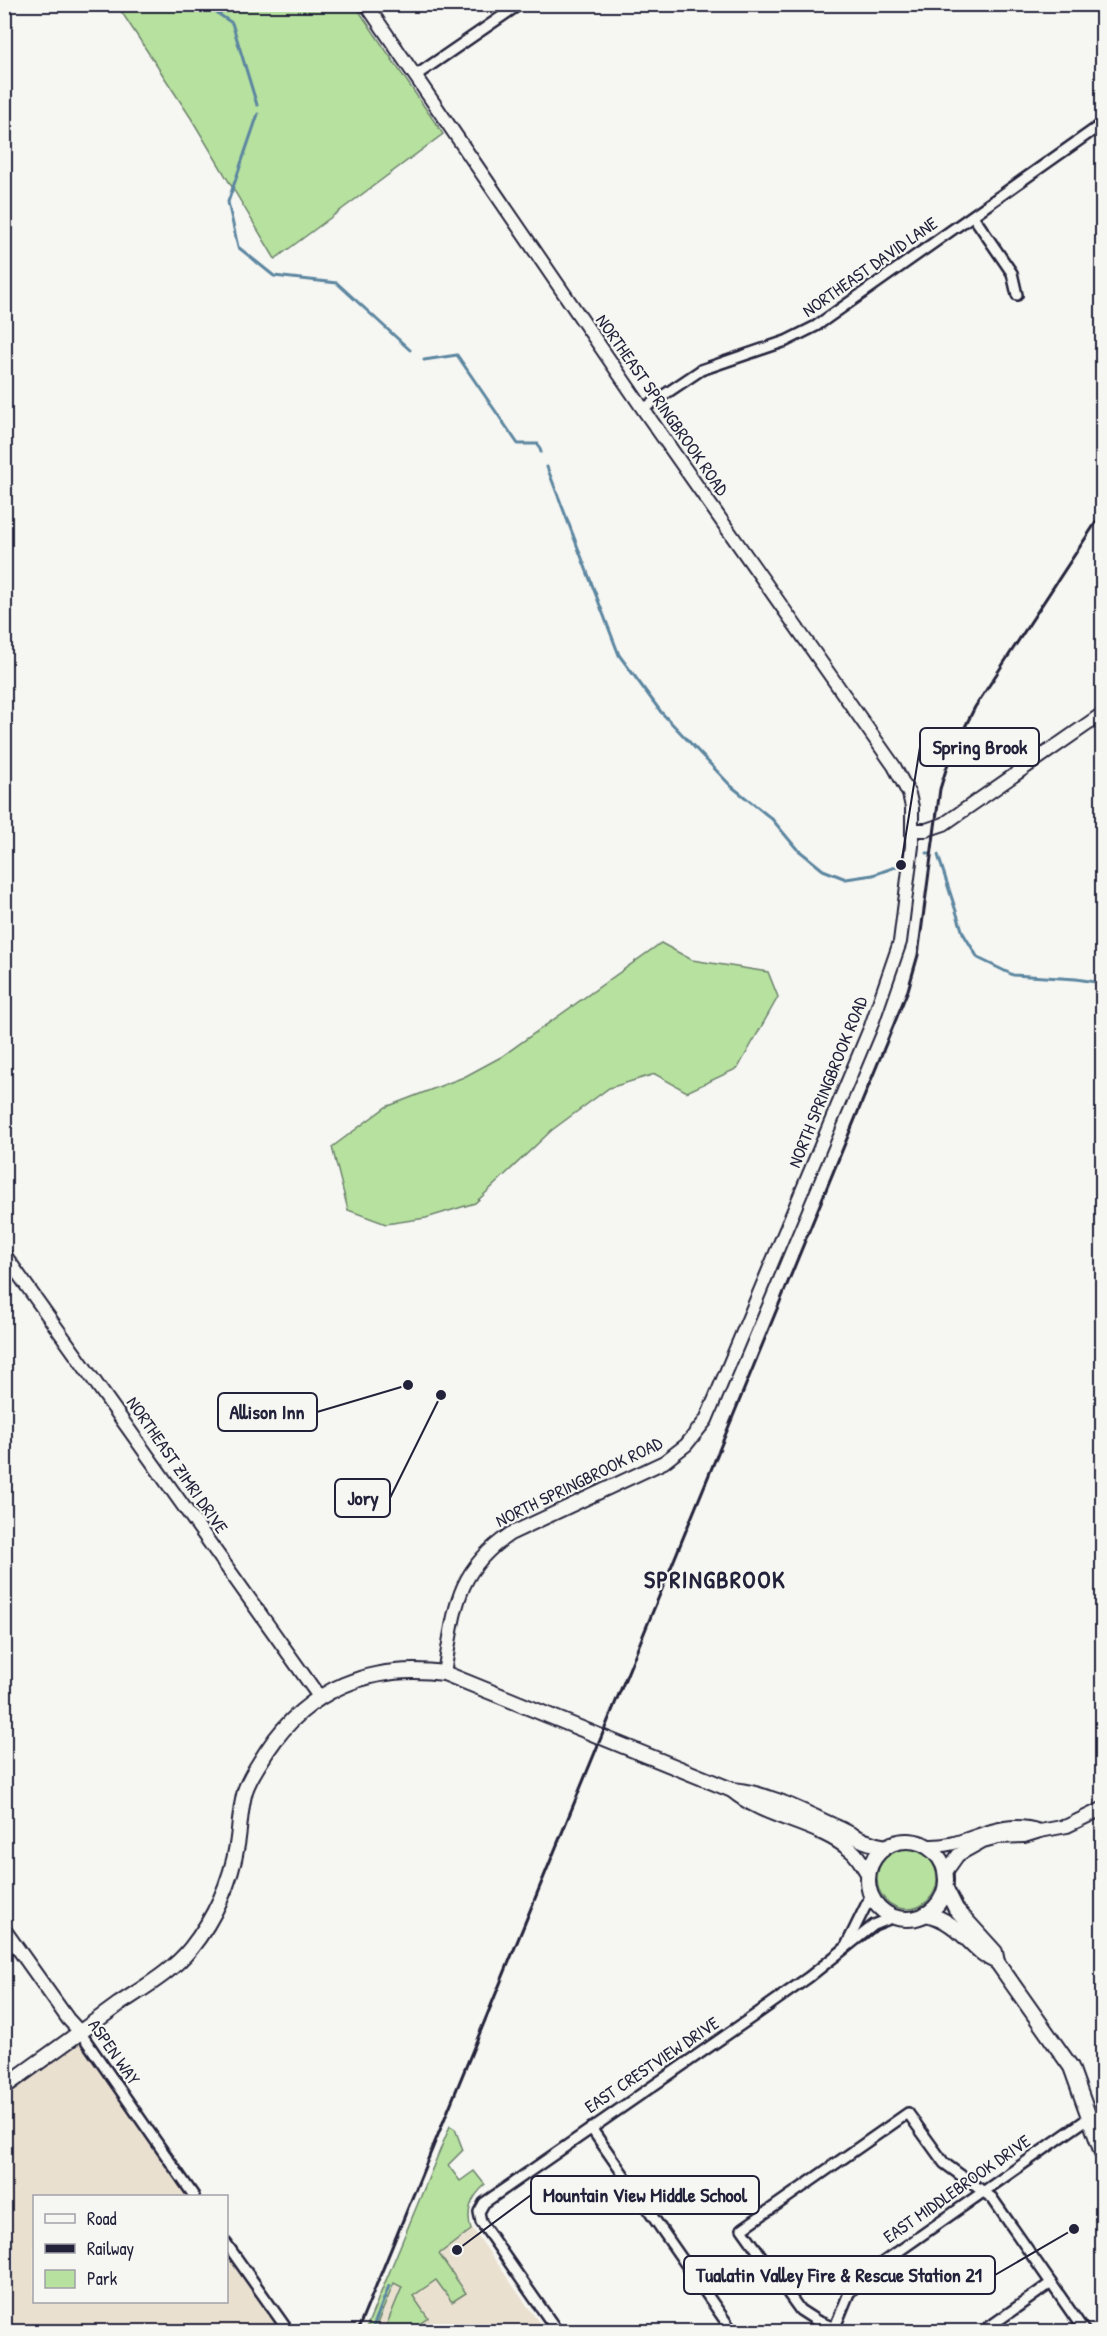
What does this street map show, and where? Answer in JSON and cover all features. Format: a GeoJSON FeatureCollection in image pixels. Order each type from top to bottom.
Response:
{"type":"FeatureCollection","features":[{"type":"Feature","properties":{"kind":"main road"},"geometry":{"type":"LineString","coordinates":[[4,2087],[190,1950],[218,1904],[232,1867],[245,1790],[253,1772],[287,1726],[320,1698],[336,1688],[377,1674],[401,1670],[444,1673],[732,1790],[745,1801],[837,1840],[855,1854],[868,1874],[871,1895],[880,1908],[894,1917],[910,1919],[926,1914],[942,1899],[946,1889],[946,1872],[936,1853],[928,1846],[917,1842],[905,1840],[886,1847],[877,1855],[868,1874]]}},
{"type":"Feature","properties":{"kind":"main road"},"geometry":{"type":"LineString","coordinates":[[732,1790],[750,1791],[822,1821],[863,1842],[886,1847]]}},
{"type":"Feature","properties":{"kind":"main road"},"geometry":{"type":"LineString","coordinates":[[946,1889],[956,1909],[995,1952],[997,1962],[1071,2067],[1102,2153]]}},
{"type":"Feature","properties":{"kind":"main road"},"geometry":{"type":"LineString","coordinates":[[926,1914],[946,1921],[965,1935],[987,1958],[997,1962]]}},
{"type":"Feature","properties":{"kind":"street","name":"NORTHEAST SPRINGBROOK ROAD"},"geometry":{"type":"LineString","coordinates":[[366,4],[643,409],[894,766],[909,794],[913,830]]}},
{"type":"Feature","properties":{"kind":"street"},"geometry":{"type":"LineString","coordinates":[[415,76],[520,4]]}},
{"type":"Feature","properties":{"kind":"street","name":"NORTHEAST DAVID LANE"},"geometry":{"type":"LineString","coordinates":[[643,409],[701,370],[786,341],[816,326],[1102,124]]}},
{"type":"Feature","properties":{"kind":"street"},"geometry":{"type":"LineString","coordinates":[[973,216],[1012,273],[1017,295]]}},
{"type":"Feature","properties":{"kind":"street"},"geometry":{"type":"LineString","coordinates":[[913,830],[926,830],[944,824],[1102,714]]}},
{"type":"Feature","properties":{"kind":"street","name":"NORTH SPRINGBROOK ROAD"},"geometry":{"type":"LineString","coordinates":[[444,1673],[461,1588],[480,1558],[490,1547],[510,1534],[647,1472],[686,1445],[706,1420],[872,1026],[889,978],[904,919],[913,830]]}},
{"type":"Feature","properties":{"kind":"street","name":"NORTHEAST ZIMRI DRIVE"},"geometry":{"type":"LineString","coordinates":[[6,1258],[320,1698]]}},
{"type":"Feature","properties":{"kind":"street"},"geometry":{"type":"LineString","coordinates":[[946,1872],[958,1855],[983,1841],[998,1837],[1024,1836],[1076,1823],[1102,1809]]}},
{"type":"Feature","properties":{"kind":"street"},"geometry":{"type":"LineString","coordinates":[[928,1846],[951,1844],[1001,1827],[1026,1826],[1040,1831]]}},
{"type":"Feature","properties":{"kind":"street","name":"EAST CRESTVIEW DRIVE"},"geometry":{"type":"LineString","coordinates":[[846,1946],[871,1895]]}},
{"type":"Feature","properties":{"kind":"street","name":"EAST CRESTVIEW DRIVE"},"geometry":{"type":"LineString","coordinates":[[558,2331],[482,2225],[479,2212],[486,2200],[810,1977],[846,1946],[880,1922],[894,1917]]}},
{"type":"Feature","properties":{"kind":"street","name":"ASPEN WAY"},"geometry":{"type":"LineString","coordinates":[[4,1929],[68,2019],[80,2032],[193,2195]]}},
{"type":"Feature","properties":{"kind":"street"},"geometry":{"type":"LineString","coordinates":[[845,2331],[817,2321],[800,2310],[742,2229],[908,2113],[944,2163],[992,2198],[1085,2331]]}},
{"type":"Feature","properties":{"kind":"street","name":"EAST MIDDLEBROOK DRIVE"},"geometry":{"type":"LineString","coordinates":[[835,2327],[849,2293],[858,2282],[984,2190],[1090,2117]]}},
{"type":"Feature","properties":{"kind":"street"},"geometry":{"type":"LineString","coordinates":[[591,2128],[733,2331]]}},
{"type":"Feature","properties":{"kind":"street"},"geometry":{"type":"LineString","coordinates":[[228,2246],[290,2331]]}},
{"type":"Feature","properties":{"kind":"street"},"geometry":{"type":"LineString","coordinates":[[982,2331],[1051,2283]]}},
{"type":"Feature","properties":{"kind":"shaded area"},"geometry":{"type":"Polygon","coordinates":[[[80,2032],[194,2195],[33,2195],[33,2303],[228,2303],[228,2242],[290,2331],[5,2331],[4,2085],[80,2032]]]}},
{"type":"Feature","properties":{"kind":"shaded area"},"geometry":{"type":"Polygon","coordinates":[[[468,2222],[545,2331],[364,2332],[385,2279],[468,2222]]]}},
{"type":"Feature","properties":{"kind":"green space"},"geometry":{"type":"Polygon","coordinates":[[[117,5],[355,5],[443,134],[275,259],[191,118],[117,5]]]}},
{"type":"Feature","properties":{"kind":"green space"},"geometry":{"type":"Polygon","coordinates":[[[661,943],[692,960],[768,972],[778,997],[738,1068],[687,1092],[655,1074],[609,1088],[552,1130],[475,1203],[426,1218],[386,1224],[348,1210],[332,1147],[386,1107],[464,1077],[501,1057],[661,943]]]}},
{"type":"Feature","properties":{"kind":"green space"},"geometry":{"type":"Polygon","coordinates":[[[907,1849],[924,1854],[932,1862],[937,1879],[932,1896],[924,1904],[907,1909],[890,1904],[882,1896],[877,1879],[882,1862],[890,1854],[907,1849]]]}},
{"type":"Feature","properties":{"kind":"green space"},"geometry":{"type":"Polygon","coordinates":[[[450,2126],[455,2129],[463,2150],[448,2165],[460,2181],[474,2171],[485,2185],[470,2206],[471,2230],[439,2254],[466,2293],[452,2302],[436,2280],[413,2296],[428,2318],[409,2331],[384,2331],[402,2287],[394,2283],[374,2331],[365,2331],[450,2126]]]}},
{"type":"Feature","properties":{"kind":"waterway"},"geometry":{"type":"LineString","coordinates":[[212,4],[217,13],[232,23],[257,105]]}},
{"type":"Feature","properties":{"kind":"waterway"},"geometry":{"type":"LineString","coordinates":[[258,114],[228,202],[238,247],[274,276],[337,283],[410,350]]}},
{"type":"Feature","properties":{"kind":"waterway"},"geometry":{"type":"LineString","coordinates":[[424,360],[457,355],[518,444],[538,444],[541,452]]}},
{"type":"Feature","properties":{"kind":"waterway"},"geometry":{"type":"LineString","coordinates":[[547,467],[619,655],[661,712],[731,786],[772,819],[796,848],[823,870],[846,879],[873,875],[901,865]]}},
{"type":"Feature","properties":{"kind":"waterway"},"geometry":{"type":"LineString","coordinates":[[938,855],[963,933],[978,958],[1013,975],[1102,983]]}},
{"type":"Feature","properties":{"kind":"waterway"},"geometry":{"type":"LineString","coordinates":[[371,2332],[389,2286]]}},
{"type":"Feature","properties":{"kind":"railway"},"geometry":{"type":"LineString","coordinates":[[357,2332],[908,990],[918,955],[940,789],[950,757],[975,707],[1102,513]]}},
{"type":"Feature","properties":{"kind":"place","name":"Spring Brook"},"geometry":{"type":"Point","coordinates":[901,865]}},
{"type":"Feature","properties":{"kind":"place","name":"Allison Inn"},"geometry":{"type":"Point","coordinates":[408,1385]}},
{"type":"Feature","properties":{"kind":"place","name":"Jory"},"geometry":{"type":"Point","coordinates":[441,1395]}},
{"type":"Feature","properties":{"kind":"place","name":"Tualatin Valley Fire & Rescue Station 21"},"geometry":{"type":"Point","coordinates":[1074,2229]}},
{"type":"Feature","properties":{"kind":"place","name":"Mountain View Middle School"},"geometry":{"type":"Point","coordinates":[457,2250]}},
{"type":"Feature","properties":{"kind":"district","name":"SPRINGBROOK"},"geometry":{"type":"Point","coordinates":[715,1580]}}]}
